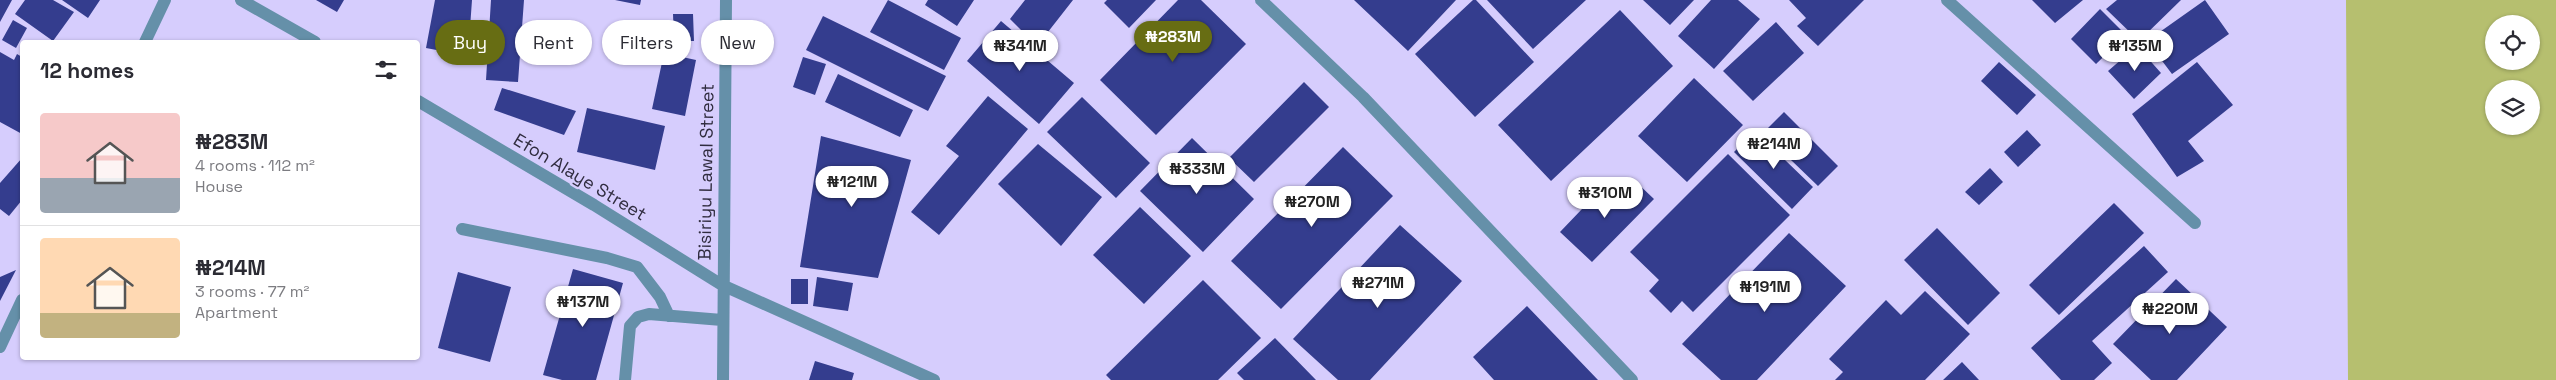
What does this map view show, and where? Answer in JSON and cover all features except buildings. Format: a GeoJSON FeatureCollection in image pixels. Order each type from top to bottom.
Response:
{"type":"FeatureCollection","features":[{"type":"Feature","properties":{"kind":"street"},"geometry":{"type":"LineString","coordinates":[[146,40],[165,0]]}},
{"type":"Feature","properties":{"kind":"street"},"geometry":{"type":"LineString","coordinates":[[241,0],[311,40]]}},
{"type":"Feature","properties":{"kind":"street","name":"Bisiriyu Lawal Street"},"geometry":{"type":"LineString","coordinates":[[723,380],[722,285],[726,0]]}},
{"type":"Feature","properties":{"kind":"street"},"geometry":{"type":"LineString","coordinates":[[1262,0],[1363,97],[1632,380]]}},
{"type":"Feature","properties":{"kind":"street"},"geometry":{"type":"LineString","coordinates":[[1947,0],[2195,223]]}},
{"type":"Feature","properties":{"kind":"street","name":"Efon Alaye Street"},"geometry":{"type":"LineString","coordinates":[[420,102],[594,205],[722,285],[934,380]]}},
{"type":"Feature","properties":{"kind":"street"},"geometry":{"type":"LineString","coordinates":[[462,229],[607,258],[637,267],[660,297],[669,316]]}},
{"type":"Feature","properties":{"kind":"street"},"geometry":{"type":"LineString","coordinates":[[0,347],[20,304]]}},
{"type":"Feature","properties":{"kind":"street"},"geometry":{"type":"LineString","coordinates":[[625,380],[630,326],[638,317],[649,314],[722,320]]}},
{"type":"Feature","properties":{"kind":"green space"},"geometry":{"type":"Polygon","coordinates":[[[2346,0],[2556,0],[2556,380],[2348,380],[2346,0]]]}}]}
